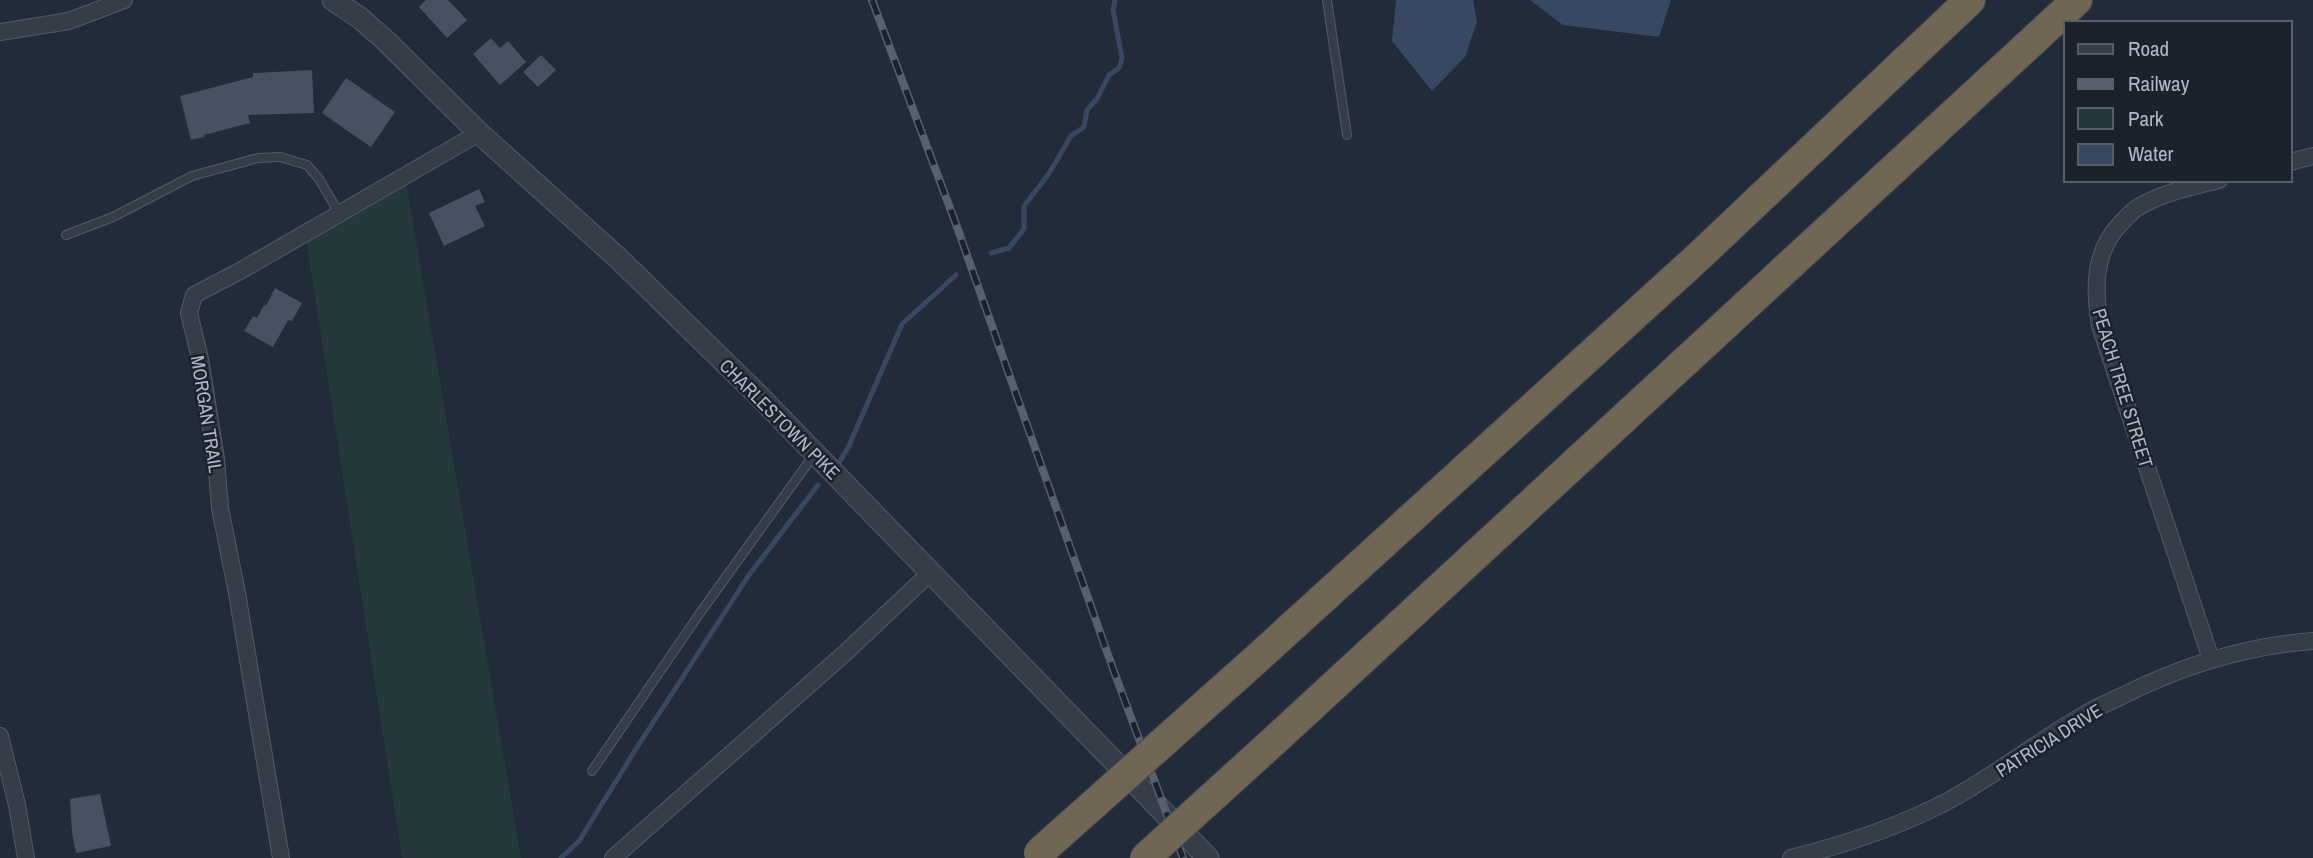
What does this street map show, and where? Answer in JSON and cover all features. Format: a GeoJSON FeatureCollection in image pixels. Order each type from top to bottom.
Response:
{"type":"FeatureCollection","features":[{"type":"Feature","properties":{"kind":"highway"},"geometry":{"type":"LineString","coordinates":[[1036,856],[1696,258],[1970,0]]}},
{"type":"Feature","properties":{"kind":"highway"},"geometry":{"type":"LineString","coordinates":[[1145,858],[2077,0]]}},
{"type":"Feature","properties":{"kind":"street"},"geometry":{"type":"LineString","coordinates":[[0,32],[69,21],[124,0]]}},
{"type":"Feature","properties":{"kind":"street","name":"CHARLESTOWN PIKE"},"geometry":{"type":"LineString","coordinates":[[342,2],[386,41],[479,133],[618,258],[815,453],[1208,858]]}},
{"type":"Feature","properties":{"kind":"street","name":"MORGAN TRAIL"},"geometry":{"type":"LineString","coordinates":[[281,858],[237,593],[220,508],[216,459],[202,372],[189,313],[194,295],[479,133]]}},
{"type":"Feature","properties":{"kind":"street"},"geometry":{"type":"LineString","coordinates":[[2292,161],[2313,156]]}},
{"type":"Feature","properties":{"kind":"street","name":"PEACH TREE STREET"},"geometry":{"type":"LineString","coordinates":[[2211,182],[2170,193],[2135,209],[2115,230],[2103,249],[2097,270],[2096,299],[2100,326],[2211,659]]}},
{"type":"Feature","properties":{"kind":"street"},"geometry":{"type":"LineString","coordinates":[[612,858],[844,654],[930,573]]}},
{"type":"Feature","properties":{"kind":"street","name":"PATRICIA DRIVE"},"geometry":{"type":"LineString","coordinates":[[1791,858],[1841,845],[1906,822],[1980,783],[2078,718],[2146,684],[2211,659],[2277,644],[2313,642]]}},
{"type":"Feature","properties":{"kind":"street"},"geometry":{"type":"LineString","coordinates":[[0,736],[17,805],[26,858]]}},
{"type":"Feature","properties":{"kind":"street"},"geometry":{"type":"LineString","coordinates":[[0,807],[17,805]]}},
{"type":"Feature","properties":{"kind":"lane"},"geometry":{"type":"LineString","coordinates":[[1327,0],[1347,135]]}},
{"type":"Feature","properties":{"kind":"lane"},"geometry":{"type":"LineString","coordinates":[[66,234],[113,217],[192,176],[258,158],[279,156],[307,165],[319,179],[339,213]]}},
{"type":"Feature","properties":{"kind":"lane"},"geometry":{"type":"LineString","coordinates":[[592,771],[700,613],[815,453]]}},
{"type":"Feature","properties":{"kind":"green space"},"geometry":{"type":"Polygon","coordinates":[[[405,175],[521,858],[402,858],[305,233],[405,175]]]}},
{"type":"Feature","properties":{"kind":"water"},"geometry":{"type":"Polygon","coordinates":[[[1396,0],[1473,0],[1477,22],[1465,57],[1432,91],[1392,41],[1396,0]]]}},
{"type":"Feature","properties":{"kind":"water"},"geometry":{"type":"Polygon","coordinates":[[[1530,0],[1671,0],[1659,37],[1563,25],[1530,0]]]}},
{"type":"Feature","properties":{"kind":"building"},"geometry":{"type":"Polygon","coordinates":[[[426,0],[448,0],[467,20],[447,38],[419,7],[426,0]]]}},
{"type":"Feature","properties":{"kind":"building"},"geometry":{"type":"Polygon","coordinates":[[[491,38],[500,48],[508,41],[526,62],[500,85],[473,54],[491,38]]]}},
{"type":"Feature","properties":{"kind":"building"},"geometry":{"type":"Polygon","coordinates":[[[541,55],[556,70],[538,87],[523,72],[541,55]]]}},
{"type":"Feature","properties":{"kind":"building"},"geometry":{"type":"Polygon","coordinates":[[[312,70],[314,113],[248,115],[250,123],[191,140],[180,96],[253,77],[253,73],[312,70]]]}},
{"type":"Feature","properties":{"kind":"building"},"geometry":{"type":"Polygon","coordinates":[[[346,78],[395,112],[371,147],[322,113],[346,78]]]}},
{"type":"Feature","properties":{"kind":"building"},"geometry":{"type":"Polygon","coordinates":[[[479,189],[485,202],[475,206],[485,226],[444,246],[429,213],[479,189]]]}},
{"type":"Feature","properties":{"kind":"building"},"geometry":{"type":"Polygon","coordinates":[[[275,288],[302,303],[292,321],[288,320],[273,347],[244,331],[253,316],[257,318],[264,305],[266,306],[275,288]]]}},
{"type":"Feature","properties":{"kind":"building"},"geometry":{"type":"Polygon","coordinates":[[[100,794],[111,846],[76,853],[70,799],[100,794]]]}},
{"type":"Feature","properties":{"kind":"waterway"},"geometry":{"type":"LineString","coordinates":[[991,253],[1009,248],[1024,229],[1024,206],[1048,175],[1071,136],[1084,127],[1087,110],[1097,99],[1109,75],[1119,68],[1122,58],[1113,10],[1115,0]]}},
{"type":"Feature","properties":{"kind":"waterway"},"geometry":{"type":"LineString","coordinates":[[838,464],[848,448],[902,324],[956,275]]}},
{"type":"Feature","properties":{"kind":"waterway"},"geometry":{"type":"LineString","coordinates":[[561,858],[579,841],[749,575],[818,485]]}},
{"type":"Feature","properties":{"kind":"railway"},"geometry":{"type":"LineString","coordinates":[[872,0],[956,224],[1112,666],[1183,858]]}}]}
